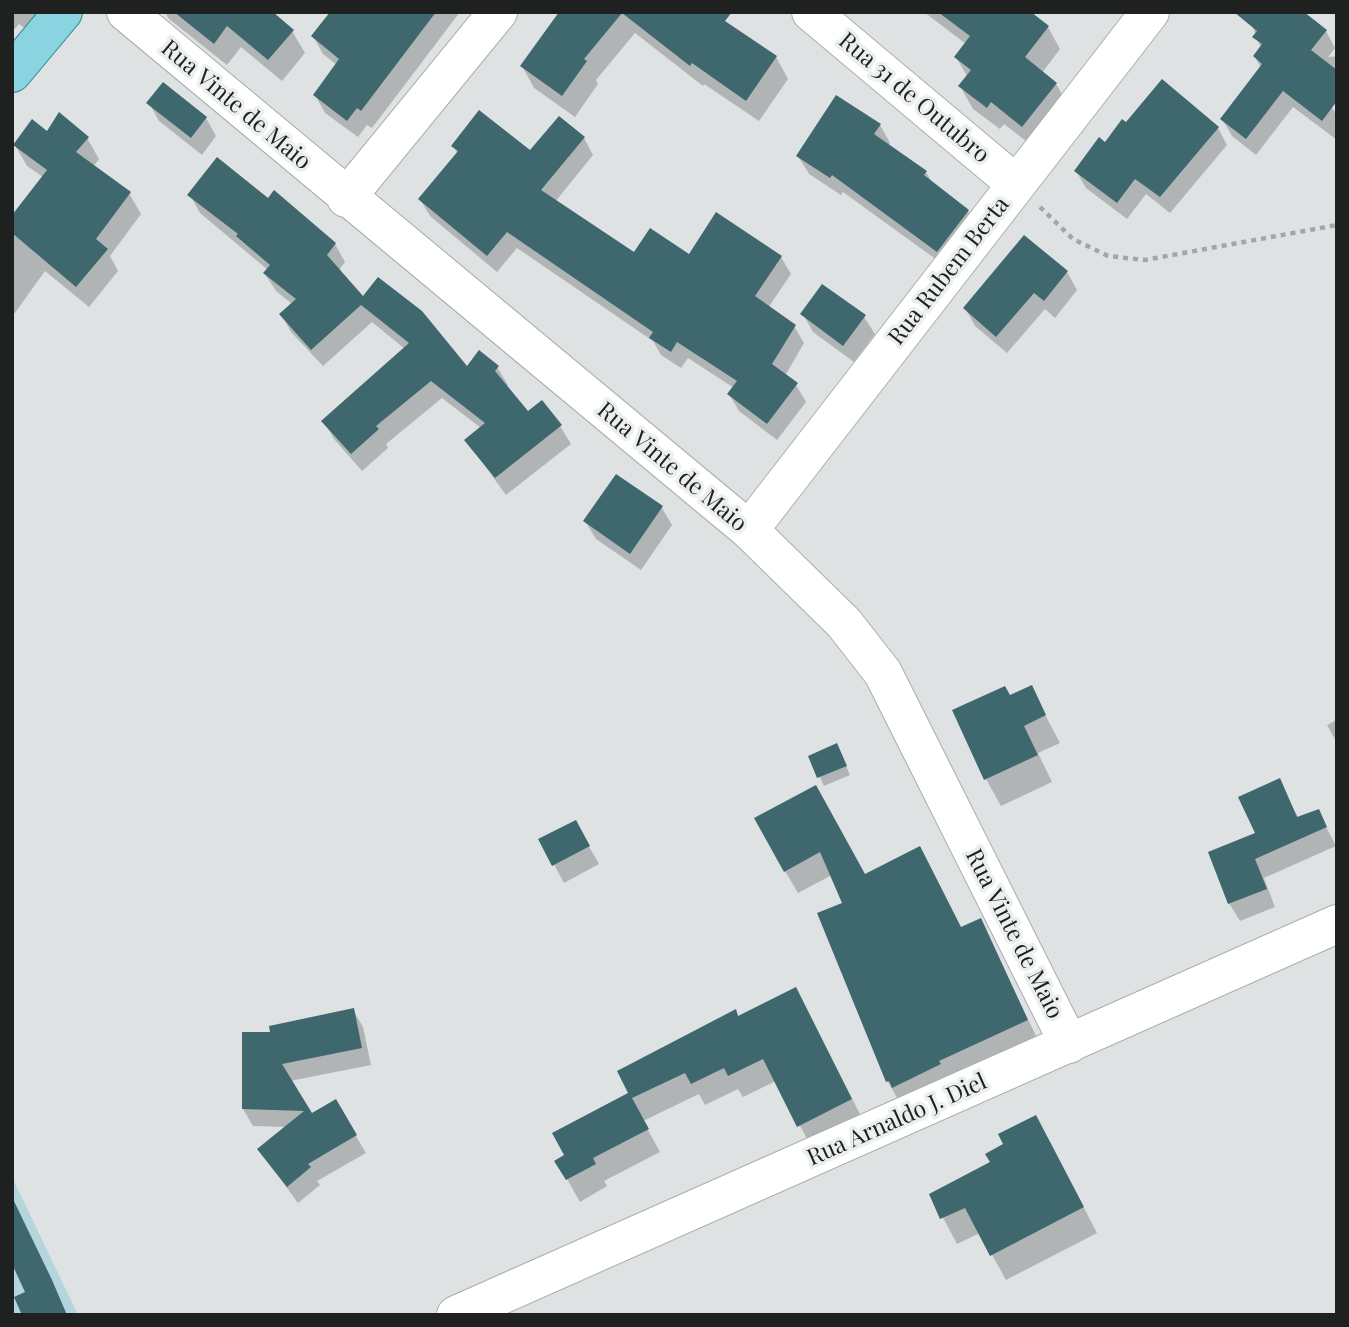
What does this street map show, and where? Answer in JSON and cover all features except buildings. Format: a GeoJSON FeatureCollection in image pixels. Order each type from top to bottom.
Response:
{"type":"FeatureCollection","features":[{"type":"Feature","properties":{"kind":"main road"},"geometry":{"type":"LineString","coordinates":[[12,73],[62,12]]}},
{"type":"Feature","properties":{"kind":"street","name":"Rua Vinte de Maio"},"geometry":{"type":"LineString","coordinates":[[126,12],[346,198],[749,530],[845,623],[884,673],[1069,1044]]}},
{"type":"Feature","properties":{"kind":"street"},"geometry":{"type":"LineString","coordinates":[[346,198],[498,12]]}},
{"type":"Feature","properties":{"kind":"street","name":"Rua 31 de Outubro"},"geometry":{"type":"LineString","coordinates":[[811,12],[1016,184]]}},
{"type":"Feature","properties":{"kind":"street","name":"Rua Rubem Berta"},"geometry":{"type":"LineString","coordinates":[[749,530],[1150,12]]}},
{"type":"Feature","properties":{"kind":"street","name":"Rua Arnaldo J. Diel"},"geometry":{"type":"LineString","coordinates":[[456,1315],[1337,923]]}},
{"type":"Feature","properties":{"kind":"path"},"geometry":{"type":"LineString","coordinates":[[1016,184],[1073,239],[1108,256],[1145,260],[1337,225]]}},
{"type":"Feature","properties":{"kind":"shaded area"},"geometry":{"type":"Polygon","coordinates":[[[12,1177],[78,1315],[12,1315],[12,1177]]]}}]}
